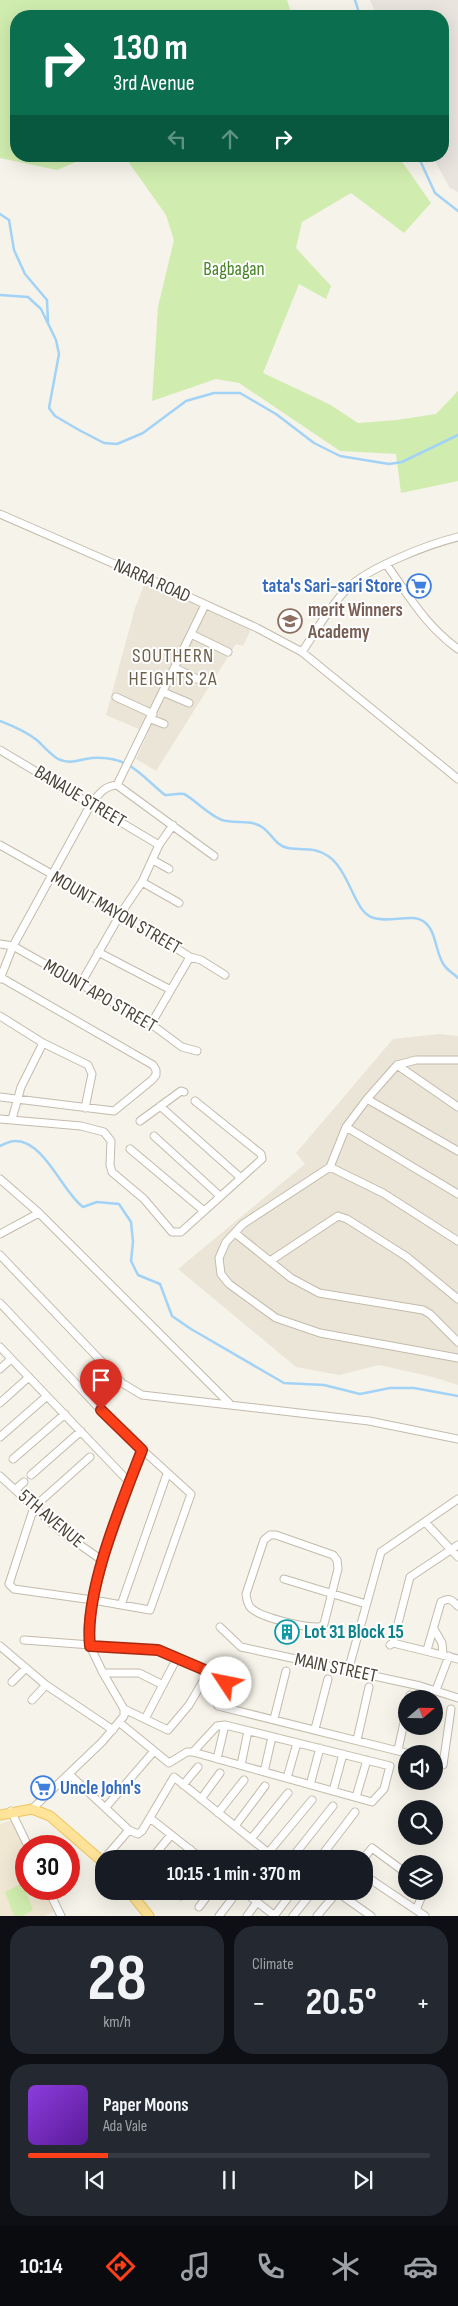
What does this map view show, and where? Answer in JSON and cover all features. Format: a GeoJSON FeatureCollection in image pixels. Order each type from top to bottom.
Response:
{"type":"FeatureCollection","features":[{"type":"Feature","properties":{"kind":"main road"},"geometry":{"type":"LineString","coordinates":[[0,1815],[11,1811],[32,1809],[50,1816],[95,1853]]}},
{"type":"Feature","properties":{"kind":"main road"},"geometry":{"type":"LineString","coordinates":[[136,1900],[149,1916]]}},
{"type":"Feature","properties":{"kind":"street","name":"NARRA ROAD"},"geometry":{"type":"LineString","coordinates":[[0,514],[257,628],[302,652],[458,779]]}},
{"type":"Feature","properties":{"kind":"street"},"geometry":{"type":"LineString","coordinates":[[302,652],[346,590],[358,580],[386,564],[458,537]]}},
{"type":"Feature","properties":{"kind":"street"},"geometry":{"type":"LineString","coordinates":[[386,564],[424,619],[458,649]]}},
{"type":"Feature","properties":{"kind":"street"},"geometry":{"type":"LineString","coordinates":[[117,785],[131,760],[205,605]]}},
{"type":"Feature","properties":{"kind":"street"},"geometry":{"type":"LineString","coordinates":[[191,634],[228,652]]}},
{"type":"Feature","properties":{"kind":"street"},"geometry":{"type":"LineString","coordinates":[[175,668],[197,679]]}},
{"type":"Feature","properties":{"kind":"street"},"geometry":{"type":"LineString","coordinates":[[163,692],[189,703]]}},
{"type":"Feature","properties":{"kind":"street"},"geometry":{"type":"LineString","coordinates":[[116,697],[164,724]]}},
{"type":"Feature","properties":{"kind":"street","name":"BANAUE STREET"},"geometry":{"type":"LineString","coordinates":[[0,750],[159,845]]}},
{"type":"Feature","properties":{"kind":"street"},"geometry":{"type":"LineString","coordinates":[[0,1097],[108,1112],[119,1108],[156,1075],[153,1065],[0,978],[13,946],[91,804],[101,791],[117,785],[214,856]]}},
{"type":"Feature","properties":{"kind":"street"},"geometry":{"type":"LineString","coordinates":[[80,984],[121,913],[142,882],[159,845],[173,825]]}},
{"type":"Feature","properties":{"kind":"street","name":"MOUNT MAYON STREET"},"geometry":{"type":"LineString","coordinates":[[0,845],[121,913],[190,957],[151,1024]]}},
{"type":"Feature","properties":{"kind":"street"},"geometry":{"type":"LineString","coordinates":[[153,860],[169,868]]}},
{"type":"Feature","properties":{"kind":"street"},"geometry":{"type":"LineString","coordinates":[[142,882],[179,903]]}},
{"type":"Feature","properties":{"kind":"street","name":"MOUNT APO STREET"},"geometry":{"type":"LineString","coordinates":[[0,944],[13,946],[151,1024],[182,1047],[197,1051]]}},
{"type":"Feature","properties":{"kind":"street"},"geometry":{"type":"LineString","coordinates":[[98,952],[171,990]]}},
{"type":"Feature","properties":{"kind":"street"},"geometry":{"type":"LineString","coordinates":[[190,957],[201,960],[225,975]]}},
{"type":"Feature","properties":{"kind":"street"},"geometry":{"type":"LineString","coordinates":[[0,1016],[43,1043],[88,1064],[92,1070],[85,1108]]}},
{"type":"Feature","properties":{"kind":"street"},"geometry":{"type":"LineString","coordinates":[[12,1119],[16,1099],[43,1043]]}},
{"type":"Feature","properties":{"kind":"street"},"geometry":{"type":"LineString","coordinates":[[458,1060],[416,1060],[397,1065],[367,1099],[346,1127],[330,1167],[243,1224],[226,1242],[219,1258],[221,1274],[229,1284],[276,1318],[320,1332],[458,1358]]}},
{"type":"Feature","properties":{"kind":"street"},"geometry":{"type":"LineString","coordinates":[[397,1065],[458,1107]]}},
{"type":"Feature","properties":{"kind":"street"},"geometry":{"type":"LineString","coordinates":[[140,1121],[180,1091],[184,1092]]}},
{"type":"Feature","properties":{"kind":"street"},"geometry":{"type":"LineString","coordinates":[[367,1099],[458,1151]]}},
{"type":"Feature","properties":{"kind":"street"},"geometry":{"type":"LineString","coordinates":[[0,1119],[81,1126],[104,1132],[111,1141],[110,1165],[112,1172],[144,1199],[172,1232],[181,1232],[262,1159],[262,1156],[195,1101]]}},
{"type":"Feature","properties":{"kind":"street"},"geometry":{"type":"LineString","coordinates":[[160,1106],[241,1178]]}},
{"type":"Feature","properties":{"kind":"street"},"geometry":{"type":"LineString","coordinates":[[346,1127],[458,1194]]}},
{"type":"Feature","properties":{"kind":"street"},"geometry":{"type":"LineString","coordinates":[[154,1136],[220,1196]]}},
{"type":"Feature","properties":{"kind":"street"},"geometry":{"type":"LineString","coordinates":[[130,1149],[204,1212]]}},
{"type":"Feature","properties":{"kind":"street"},"geometry":{"type":"LineString","coordinates":[[330,1167],[383,1193],[458,1241]]}},
{"type":"Feature","properties":{"kind":"street"},"geometry":{"type":"LineString","coordinates":[[0,1179],[39,1213],[231,1405]]}},
{"type":"Feature","properties":{"kind":"street"},"geometry":{"type":"LineString","coordinates":[[0,1234],[39,1213]]}},
{"type":"Feature","properties":{"kind":"street"},"geometry":{"type":"LineString","coordinates":[[270,1261],[338,1216],[347,1219],[407,1257],[458,1299]]}},
{"type":"Feature","properties":{"kind":"street"},"geometry":{"type":"LineString","coordinates":[[235,1232],[291,1278],[319,1292],[423,1310],[430,1314],[458,1342]]}},
{"type":"Feature","properties":{"kind":"street"},"geometry":{"type":"LineString","coordinates":[[0,1255],[130,1389],[142,1395],[369,1421],[458,1439]]}},
{"type":"Feature","properties":{"kind":"street"},"geometry":{"type":"LineString","coordinates":[[0,1303],[114,1424],[191,1494],[150,1610],[11,1588],[9,1584],[34,1507],[90,1457]]}},
{"type":"Feature","properties":{"kind":"street"},"geometry":{"type":"LineString","coordinates":[[0,1347],[130,1483]]}},
{"type":"Feature","properties":{"kind":"street"},"geometry":{"type":"LineString","coordinates":[[0,1369],[12,1359]]}},
{"type":"Feature","properties":{"kind":"street"},"geometry":{"type":"LineString","coordinates":[[0,1403],[29,1377]]}},
{"type":"Feature","properties":{"kind":"street"},"geometry":{"type":"LineString","coordinates":[[0,1437],[47,1396]]}},
{"type":"Feature","properties":{"kind":"street"},"geometry":{"type":"LineString","coordinates":[[13,1459],[65,1414]]}},
{"type":"Feature","properties":{"kind":"street"},"geometry":{"type":"LineString","coordinates":[[31,1476],[81,1431]]}},
{"type":"Feature","properties":{"kind":"street"},"geometry":{"type":"LineString","coordinates":[[32,1809],[70,1774],[120,1723],[124,1716],[124,1709],[90,1646],[88,1630],[103,1561],[142,1450]]}},
{"type":"Feature","properties":{"kind":"street"},"geometry":{"type":"LineString","coordinates":[[121,1605],[167,1474]]}},
{"type":"Feature","properties":{"kind":"street","name":"5TH AVENUE"},"geometry":{"type":"LineString","coordinates":[[0,1476],[59,1530],[103,1561]]}},
{"type":"Feature","properties":{"kind":"street"},"geometry":{"type":"LineString","coordinates":[[16,1489],[24,1482]]}},
{"type":"Feature","properties":{"kind":"street"},"geometry":{"type":"LineString","coordinates":[[348,1672],[381,1552],[458,1499]]}},
{"type":"Feature","properties":{"kind":"street"},"geometry":{"type":"LineString","coordinates":[[425,1522],[458,1557]]}},
{"type":"Feature","properties":{"kind":"street"},"geometry":{"type":"LineString","coordinates":[[270,1535],[276,1535],[333,1555],[338,1564],[331,1595],[324,1624],[320,1627],[263,1616],[255,1611],[247,1602],[246,1594],[264,1540],[270,1535]]}},
{"type":"Feature","properties":{"kind":"street"},"geometry":{"type":"LineString","coordinates":[[458,1545],[410,1577],[391,1644],[427,1650],[458,1659]]}},
{"type":"Feature","properties":{"kind":"street"},"geometry":{"type":"LineString","coordinates":[[284,1579],[331,1595],[366,1604]]}},
{"type":"Feature","properties":{"kind":"street"},"geometry":{"type":"LineString","coordinates":[[427,1650],[442,1602],[450,1599],[458,1606]]}},
{"type":"Feature","properties":{"kind":"street","name":"MAIN STREET"},"geometry":{"type":"LineString","coordinates":[[220,1627],[241,1647],[436,1690]]}},
{"type":"Feature","properties":{"kind":"street"},"geometry":{"type":"LineString","coordinates":[[434,1630],[442,1643],[446,1655],[436,1690]]}},
{"type":"Feature","properties":{"kind":"street"},"geometry":{"type":"LineString","coordinates":[[24,1640],[158,1650],[209,1671],[226,1681],[217,1706],[398,1750]]}},
{"type":"Feature","properties":{"kind":"street"},"geometry":{"type":"LineString","coordinates":[[2,1651],[113,1730]]}},
{"type":"Feature","properties":{"kind":"street"},"geometry":{"type":"LineString","coordinates":[[145,1719],[177,1658]]}},
{"type":"Feature","properties":{"kind":"street"},"geometry":{"type":"LineString","coordinates":[[12,1682],[25,1669]]}},
{"type":"Feature","properties":{"kind":"street"},"geometry":{"type":"LineString","coordinates":[[124,1709],[166,1729],[171,1728],[189,1705],[209,1671]]}},
{"type":"Feature","properties":{"kind":"street"},"geometry":{"type":"LineString","coordinates":[[274,1720],[286,1671]]}},
{"type":"Feature","properties":{"kind":"street"},"geometry":{"type":"LineString","coordinates":[[103,1673],[139,1673],[163,1685]]}},
{"type":"Feature","properties":{"kind":"street"},"geometry":{"type":"LineString","coordinates":[[315,1729],[328,1679]]}},
{"type":"Feature","properties":{"kind":"street"},"geometry":{"type":"LineString","coordinates":[[32,1700],[46,1684]]}},
{"type":"Feature","properties":{"kind":"street"},"geometry":{"type":"LineString","coordinates":[[357,1740],[369,1687]]}},
{"type":"Feature","properties":{"kind":"street","name":"MAIN STREET"},"geometry":{"type":"LineString","coordinates":[[443,1693],[458,1698]]}},
{"type":"Feature","properties":{"kind":"street"},"geometry":{"type":"LineString","coordinates":[[443,1765],[451,1709]]}},
{"type":"Feature","properties":{"kind":"street"},"geometry":{"type":"LineString","coordinates":[[120,1723],[169,1763],[186,1752],[193,1752],[372,1802],[384,1789],[390,1766],[225,1726],[218,1726],[193,1752]]}},
{"type":"Feature","properties":{"kind":"street"},"geometry":{"type":"LineString","coordinates":[[217,1759],[225,1726]]}},
{"type":"Feature","properties":{"kind":"street"},"geometry":{"type":"LineString","coordinates":[[241,1765],[248,1731]]}},
{"type":"Feature","properties":{"kind":"street"},"geometry":{"type":"LineString","coordinates":[[264,1772],[272,1737]]}},
{"type":"Feature","properties":{"kind":"street"},"geometry":{"type":"LineString","coordinates":[[287,1778],[297,1743]]}},
{"type":"Feature","properties":{"kind":"street"},"geometry":{"type":"LineString","coordinates":[[310,1785],[320,1748]]}},
{"type":"Feature","properties":{"kind":"street"},"geometry":{"type":"LineString","coordinates":[[106,1807],[154,1751]]}},
{"type":"Feature","properties":{"kind":"street"},"geometry":{"type":"LineString","coordinates":[[333,1791],[343,1754]]}},
{"type":"Feature","properties":{"kind":"street"},"geometry":{"type":"LineString","coordinates":[[356,1797],[366,1760]]}},
{"type":"Feature","properties":{"kind":"street"},"geometry":{"type":"LineString","coordinates":[[183,1785],[198,1766]]}},
{"type":"Feature","properties":{"kind":"street"},"geometry":{"type":"LineString","coordinates":[[201,1799],[220,1773]]}},
{"type":"Feature","properties":{"kind":"street"},"geometry":{"type":"LineString","coordinates":[[70,1774],[129,1830],[138,1834],[142,1831],[174,1777],[264,1850]]}},
{"type":"Feature","properties":{"kind":"street"},"geometry":{"type":"LineString","coordinates":[[218,1813],[244,1780]]}},
{"type":"Feature","properties":{"kind":"street"},"geometry":{"type":"LineString","coordinates":[[235,1826],[265,1786]]}},
{"type":"Feature","properties":{"kind":"street"},"geometry":{"type":"LineString","coordinates":[[251,1839],[288,1793]]}},
{"type":"Feature","properties":{"kind":"street"},"geometry":{"type":"LineString","coordinates":[[270,1850],[312,1800]]}},
{"type":"Feature","properties":{"kind":"street"},"geometry":{"type":"LineString","coordinates":[[298,1850],[333,1806]]}},
{"type":"Feature","properties":{"kind":"street"},"geometry":{"type":"LineString","coordinates":[[11,1811],[23,1835]]}},
{"type":"Feature","properties":{"kind":"street"},"geometry":{"type":"LineString","coordinates":[[325,1850],[355,1812]]}},
{"type":"Feature","properties":{"kind":"street"},"geometry":{"type":"LineString","coordinates":[[150,1818],[190,1849]]}},
{"type":"Feature","properties":{"kind":"street"},"geometry":{"type":"LineString","coordinates":[[112,1850],[129,1830]]}},
{"type":"Feature","properties":{"kind":"street"},"geometry":{"type":"LineString","coordinates":[[158,1850],[171,1835]]}},
{"type":"Feature","properties":{"kind":"street"},"geometry":{"type":"LineString","coordinates":[[370,1850],[372,1848],[398,1868]]}},
{"type":"Feature","properties":{"kind":"street"},"geometry":{"type":"LineString","coordinates":[[373,1881],[425,1916]]}},
{"type":"Feature","properties":{"kind":"street"},"geometry":{"type":"LineString","coordinates":[[54,1900],[62,1916]]}},
{"type":"Feature","properties":{"kind":"street"},"geometry":{"type":"LineString","coordinates":[[199,1906],[204,1900]]}},
{"type":"Feature","properties":{"kind":"street"},"geometry":{"type":"LineString","coordinates":[[219,1916],[231,1900]]}},
{"type":"Feature","properties":{"kind":"street"},"geometry":{"type":"LineString","coordinates":[[254,1900],[274,1916],[286,1900]]}},
{"type":"Feature","properties":{"kind":"street"},"geometry":{"type":"LineString","coordinates":[[293,1916],[306,1900]]}},
{"type":"Feature","properties":{"kind":"street"},"geometry":{"type":"LineString","coordinates":[[319,1915],[331,1900]]}},
{"type":"Feature","properties":{"kind":"street"},"geometry":{"type":"LineString","coordinates":[[348,1900],[371,1916]]}},
{"type":"Feature","properties":{"kind":"street"},"geometry":{"type":"LineString","coordinates":[[416,1910],[420,1900]]}},
{"type":"Feature","properties":{"kind":"street"},"geometry":{"type":"LineString","coordinates":[[247,1916],[257,1902]]}},
{"type":"Feature","properties":{"kind":"shaded area"},"geometry":{"type":"Polygon","coordinates":[[[370,0],[458,0],[458,192],[450,188],[435,162],[449,162],[449,10],[374,10],[370,0]]]}},
{"type":"Feature","properties":{"kind":"shaded area"},"geometry":{"type":"Polygon","coordinates":[[[146,580],[251,629],[243,646],[236,644],[156,771],[136,759],[148,733],[106,715],[135,608],[146,580]]]}},
{"type":"Feature","properties":{"kind":"shaded area"},"geometry":{"type":"Polygon","coordinates":[[[439,1034],[458,1036],[458,1385],[433,1377],[379,1365],[339,1375],[296,1367],[178,1269],[305,1164],[296,1153],[393,1039],[439,1034]]]}},
{"type":"Feature","properties":{"kind":"shaded area"},"geometry":{"type":"Polygon","coordinates":[[[12,1820],[19,1835],[15,1835],[15,1900],[50,1900],[55,1911],[45,1916],[0,1916],[0,1824],[12,1820]]]}},
{"type":"Feature","properties":{"kind":"green space"},"geometry":{"type":"Polygon","coordinates":[[[0,0],[287,0],[290,10],[10,10],[10,160],[0,158],[0,0]]]}},
{"type":"Feature","properties":{"kind":"green space"},"geometry":{"type":"Polygon","coordinates":[[[19,162],[76,162],[57,170],[19,162]]]}},
{"type":"Feature","properties":{"kind":"green space","name":"Bagbagan"},"geometry":{"type":"Polygon","coordinates":[[[129,162],[402,162],[431,203],[404,233],[351,193],[302,222],[296,248],[331,286],[326,299],[299,284],[263,373],[329,404],[358,423],[436,414],[458,391],[458,481],[401,493],[396,454],[340,451],[239,383],[216,379],[152,401],[158,307],[174,240],[166,215],[129,162]]]}},
{"type":"Feature","properties":{"kind":"green space"},"geometry":{"type":"Polygon","coordinates":[[[15,1887],[15,1900],[29,1900],[33,1910],[22,1916],[14,1916],[5,1892],[15,1887]]]}},
{"type":"Feature","properties":{"kind":"waterway"},"geometry":{"type":"LineString","coordinates":[[355,0],[358,10]]}},
{"type":"Feature","properties":{"kind":"waterway"},"geometry":{"type":"LineString","coordinates":[[421,162],[435,193],[458,211]]}},
{"type":"Feature","properties":{"kind":"waterway"},"geometry":{"type":"LineString","coordinates":[[0,214],[9,220],[14,250],[25,274],[47,300],[48,322]]}},
{"type":"Feature","properties":{"kind":"waterway"},"geometry":{"type":"LineString","coordinates":[[0,295],[28,297],[41,309],[56,340],[59,354],[49,408],[55,416],[104,443],[117,444],[143,433],[186,401],[214,393],[240,393],[276,414],[314,443],[340,456],[389,464],[402,462],[458,435]]}},
{"type":"Feature","properties":{"kind":"waterway"},"geometry":{"type":"LineString","coordinates":[[0,721],[29,735],[58,759],[67,762],[105,758],[125,763],[165,795],[184,794],[222,820],[247,822],[262,827],[284,847],[323,853],[335,862],[341,870],[365,913],[377,919],[418,919],[428,925],[441,960],[447,969],[458,978]]}},
{"type":"Feature","properties":{"kind":"waterway"},"geometry":{"type":"LineString","coordinates":[[0,1146],[15,1141],[25,1143],[35,1149],[83,1207],[97,1202],[119,1204],[131,1222],[133,1242],[131,1261],[138,1275],[160,1284],[172,1316],[284,1383],[324,1385],[360,1394],[390,1388],[414,1388],[458,1396]]}},
{"type":"Feature","properties":{"kind":"place","name":"tata's Sari-sari Store"},"geometry":{"type":"Point","coordinates":[419,586]}},
{"type":"Feature","properties":{"kind":"place","name":"merit Winners Academy"},"geometry":{"type":"Point","coordinates":[290,621]}},
{"type":"Feature","properties":{"kind":"place","name":"Lot 31 Block 15"},"geometry":{"type":"Point","coordinates":[287,1632]}},
{"type":"Feature","properties":{"kind":"place","name":"Uncle John's"},"geometry":{"type":"Point","coordinates":[43,1788]}},
{"type":"Feature","properties":{"kind":"district","name":"SOUTHERN HEIGHTS 2A"},"geometry":{"type":"Point","coordinates":[173,668]}},
{"type":"Feature","properties":{"kind":"route"},"geometry":{"type":"LineString","coordinates":[[101,1410],[142,1450],[103,1561],[89,1616],[90,1646],[158,1650],[226,1679],[226,1683]]}}]}
